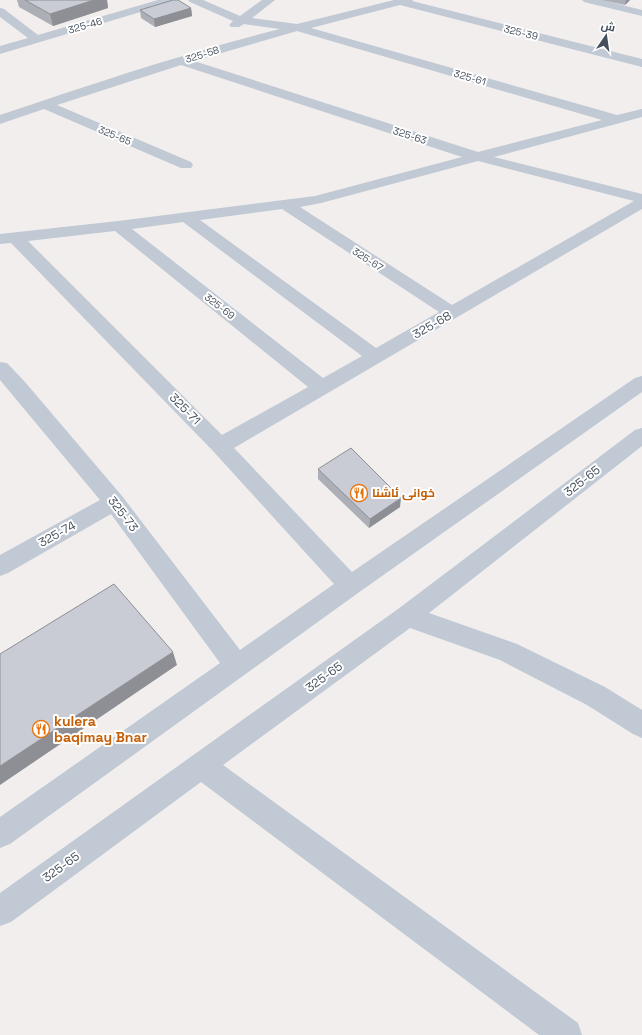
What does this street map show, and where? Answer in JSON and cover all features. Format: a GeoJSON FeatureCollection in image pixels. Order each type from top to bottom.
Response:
{"type":"FeatureCollection","features":[{"type":"Feature","properties":{"kind":"street","name":"325-46"},"geometry":{"type":"LineString","coordinates":[[0,50],[170,0]]}},
{"type":"Feature","properties":{"kind":"street"},"geometry":{"type":"LineString","coordinates":[[194,0],[241,20],[298,28]]}},
{"type":"Feature","properties":{"kind":"street"},"geometry":{"type":"LineString","coordinates":[[588,0],[642,13]]}},
{"type":"Feature","properties":{"kind":"street"},"geometry":{"type":"LineString","coordinates":[[200,55],[265,1]]}},
{"type":"Feature","properties":{"kind":"street","name":"325-58"},"geometry":{"type":"LineString","coordinates":[[0,120],[10,111],[44,104],[200,55],[404,1]]}},
{"type":"Feature","properties":{"kind":"street","name":"325-39"},"geometry":{"type":"LineString","coordinates":[[404,1],[642,63]]}},
{"type":"Feature","properties":{"kind":"street"},"geometry":{"type":"LineString","coordinates":[[0,11],[36,39]]}},
{"type":"Feature","properties":{"kind":"street","name":"325-61"},"geometry":{"type":"LineString","coordinates":[[298,28],[616,119],[642,125]]}},
{"type":"Feature","properties":{"kind":"street","name":"325-63"},"geometry":{"type":"LineString","coordinates":[[182,61],[478,157],[642,199]]}},
{"type":"Feature","properties":{"kind":"street","name":"325-65"},"geometry":{"type":"LineString","coordinates":[[44,104],[186,165]]}},
{"type":"Feature","properties":{"kind":"street"},"geometry":{"type":"LineString","coordinates":[[7,238],[118,226],[316,200],[642,113]]}},
{"type":"Feature","properties":{"kind":"street","name":"325-68"},"geometry":{"type":"LineString","coordinates":[[220,446],[642,203]]}},
{"type":"Feature","properties":{"kind":"street","name":"325-67"},"geometry":{"type":"LineString","coordinates":[[284,204],[452,313]]}},
{"type":"Feature","properties":{"kind":"street"},"geometry":{"type":"LineString","coordinates":[[186,217],[376,357]]}},
{"type":"Feature","properties":{"kind":"street","name":"325-69"},"geometry":{"type":"LineString","coordinates":[[118,226],[321,387]]}},
{"type":"Feature","properties":{"kind":"street","name":"325-71"},"geometry":{"type":"LineString","coordinates":[[7,238],[220,446],[350,586]]}},
{"type":"Feature","properties":{"kind":"street","name":"325-73"},"geometry":{"type":"LineString","coordinates":[[0,368],[9,392],[114,502],[237,666]]}},
{"type":"Feature","properties":{"kind":"street"},"geometry":{"type":"LineString","coordinates":[[0,834],[350,586],[642,384]]}},
{"type":"Feature","properties":{"kind":"street","name":"325-65"},"geometry":{"type":"LineString","coordinates":[[0,911],[407,616],[642,435]]}},
{"type":"Feature","properties":{"kind":"street","name":"325-74"},"geometry":{"type":"LineString","coordinates":[[0,566],[114,502]]}},
{"type":"Feature","properties":{"kind":"street"},"geometry":{"type":"LineString","coordinates":[[407,616],[508,652],[596,696],[642,725]]}},
{"type":"Feature","properties":{"kind":"street"},"geometry":{"type":"LineString","coordinates":[[202,766],[542,1024],[566,1035]]}},
{"type":"Feature","properties":{"kind":"building"},"geometry":{"type":"Polygon","coordinates":[[[25,0],[94,0],[50,14],[25,0]]]}},
{"type":"Feature","properties":{"kind":"building"},"geometry":{"type":"Polygon","coordinates":[[[173,0],[178,0],[191,8],[154,19],[140,10],[173,0]]]}},
{"type":"Feature","properties":{"kind":"building","name":"خوانى ئاشنا"},"geometry":{"type":"Polygon","coordinates":[[[351,448],[401,498],[370,519],[318,469],[351,448]]]}},
{"type":"Feature","properties":{"kind":"building","name":"kulera baqimay Bnar"},"geometry":{"type":"Polygon","coordinates":[[[114,584],[173,652],[0,766],[0,654],[114,584]]]}},
{"type":"Feature","properties":{"kind":"place","name":"خوانى ئاشنا"},"geometry":{"type":"Point","coordinates":[359,493]}},
{"type":"Feature","properties":{"kind":"place","name":"kulera baqimay Bnar"},"geometry":{"type":"Point","coordinates":[41,729]}}]}
